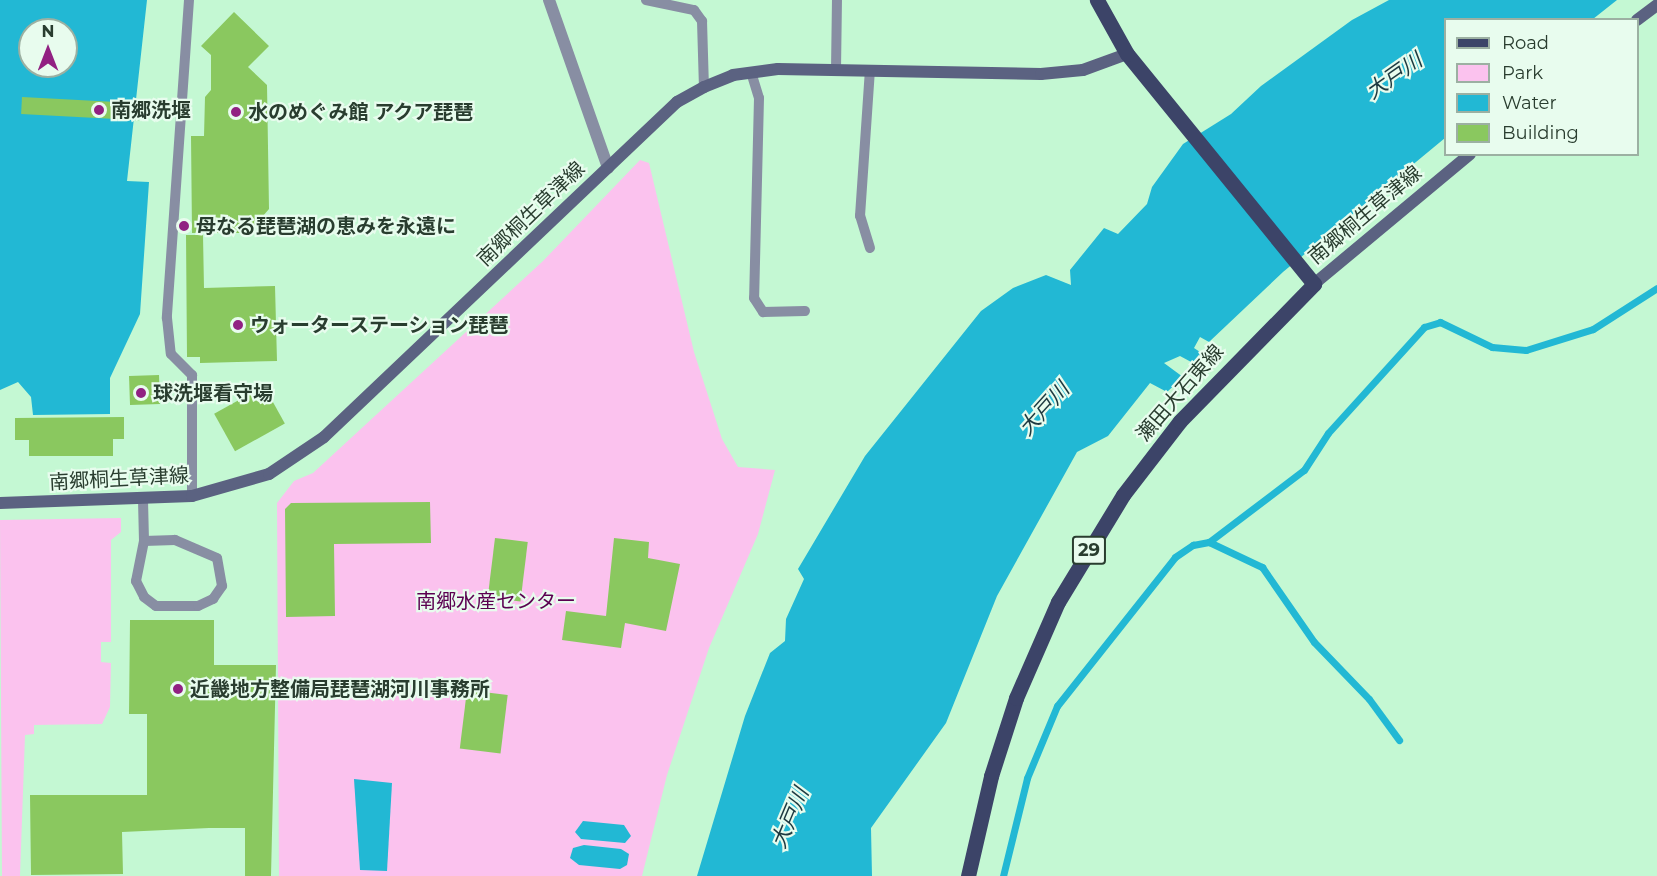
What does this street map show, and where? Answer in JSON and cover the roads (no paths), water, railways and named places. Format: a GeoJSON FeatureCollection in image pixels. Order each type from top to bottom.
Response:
{"type":"FeatureCollection","features":[{"type":"Feature","properties":{"kind":"main road"},"geometry":{"type":"LineString","coordinates":[[1097,0],[1127,54],[1314,284]]}},
{"type":"Feature","properties":{"kind":"main road"},"geometry":{"type":"LineString","coordinates":[[1639,18],[1657,5]]}},
{"type":"Feature","properties":{"kind":"main road","name":"南郷桐生草津線"},"geometry":{"type":"LineString","coordinates":[[1,503],[143,501],[192,496],[269,474],[324,437],[677,102],[704,87],[751,72],[836,70],[1041,74],[1083,70],[1127,54]]}},
{"type":"Feature","properties":{"kind":"main road","name":"南郷桐生草津線"},"geometry":{"type":"LineString","coordinates":[[1314,284],[1468,156]]}},
{"type":"Feature","properties":{"kind":"main road","name":"瀬田大石東線"},"geometry":{"type":"LineString","coordinates":[[968,876],[998,754],[1058,602],[1123,495],[1180,421],[1314,284]]}},
{"type":"Feature","properties":{"kind":"street"},"geometry":{"type":"LineString","coordinates":[[549,0],[608,168]]}},
{"type":"Feature","properties":{"kind":"lane"},"geometry":{"type":"LineString","coordinates":[[189,0],[167,318],[171,354],[192,375],[192,496]]}},
{"type":"Feature","properties":{"kind":"lane"},"geometry":{"type":"LineString","coordinates":[[646,0],[694,10],[702,21],[704,87]]}},
{"type":"Feature","properties":{"kind":"lane"},"geometry":{"type":"LineString","coordinates":[[836,70],[837,0]]}},
{"type":"Feature","properties":{"kind":"lane"},"geometry":{"type":"LineString","coordinates":[[870,71],[860,216],[870,248]]}},
{"type":"Feature","properties":{"kind":"lane"},"geometry":{"type":"LineString","coordinates":[[751,72],[759,98],[754,298],[763,312],[805,311]]}},
{"type":"Feature","properties":{"kind":"lane"},"geometry":{"type":"LineString","coordinates":[[143,501],[144,541],[135,581],[144,597],[156,606],[198,606],[213,599],[222,586],[217,558],[175,540],[144,541]]}},
{"type":"Feature","properties":{"kind":"water"},"geometry":{"type":"Polygon","coordinates":[[[0,0],[147,0],[127,181],[149,182],[140,314],[110,378],[110,414],[33,415],[31,397],[18,382],[0,390],[0,0]]]}},
{"type":"Feature","properties":{"kind":"water","name":"大戸川"},"geometry":{"type":"Polygon","coordinates":[[[1389,0],[1617,0],[1594,18],[1444,18],[1444,139],[1283,272],[1209,342],[1200,337],[1194,348],[1203,354],[1193,363],[1180,356],[1164,363],[1183,377],[1167,392],[1150,383],[1108,436],[1077,452],[997,596],[946,723],[871,828],[872,876],[697,876],[745,716],[770,653],[785,641],[786,619],[804,579],[798,569],[865,456],[981,311],[1013,288],[1046,275],[1071,285],[1070,270],[1104,228],[1118,234],[1147,204],[1152,187],[1183,144],[1231,114],[1261,86],[1352,20],[1389,0]]]}},
{"type":"Feature","properties":{"kind":"water"},"geometry":{"type":"Polygon","coordinates":[[[354,779],[392,783],[387,871],[360,870],[354,779]]]}},
{"type":"Feature","properties":{"kind":"water"},"geometry":{"type":"Polygon","coordinates":[[[583,821],[624,825],[631,836],[625,843],[581,839],[575,832],[583,821]]]}},
{"type":"Feature","properties":{"kind":"water"},"geometry":{"type":"Polygon","coordinates":[[[584,845],[621,849],[629,854],[627,865],[620,869],[579,865],[570,858],[573,848],[584,845]]]}},
{"type":"Feature","properties":{"kind":"waterway"},"geometry":{"type":"LineString","coordinates":[[1003,876],[1027,778],[1057,706],[1175,557],[1193,545],[1209,542],[1304,470],[1328,433],[1424,327],[1440,322],[1492,347],[1526,350],[1593,329],[1657,288]]}},
{"type":"Feature","properties":{"kind":"waterway"},"geometry":{"type":"LineString","coordinates":[[1209,542],[1262,567],[1314,642],[1369,699],[1399,740]]}},
{"type":"Feature","properties":{"kind":"place","name":"南郷洗堰"},"geometry":{"type":"Point","coordinates":[99,110]}},
{"type":"Feature","properties":{"kind":"place","name":"水のめぐみ館 アクア琵琶"},"geometry":{"type":"Point","coordinates":[236,112]}},
{"type":"Feature","properties":{"kind":"place","name":"母なる琵琶湖の恵みを永遠に"},"geometry":{"type":"Point","coordinates":[184,226]}},
{"type":"Feature","properties":{"kind":"place","name":"ウォーターステーション琵琶"},"geometry":{"type":"Point","coordinates":[238,325]}},
{"type":"Feature","properties":{"kind":"place","name":"球洗堰看守場"},"geometry":{"type":"Point","coordinates":[141,393]}},
{"type":"Feature","properties":{"kind":"place","name":"近畿地方整備局琵琶湖河川事務所"},"geometry":{"type":"Point","coordinates":[178,689]}},
{"type":"Feature","properties":{"kind":"park label","name":"南郷水産センター"},"geometry":{"type":"Point","coordinates":[496,601]}}]}
